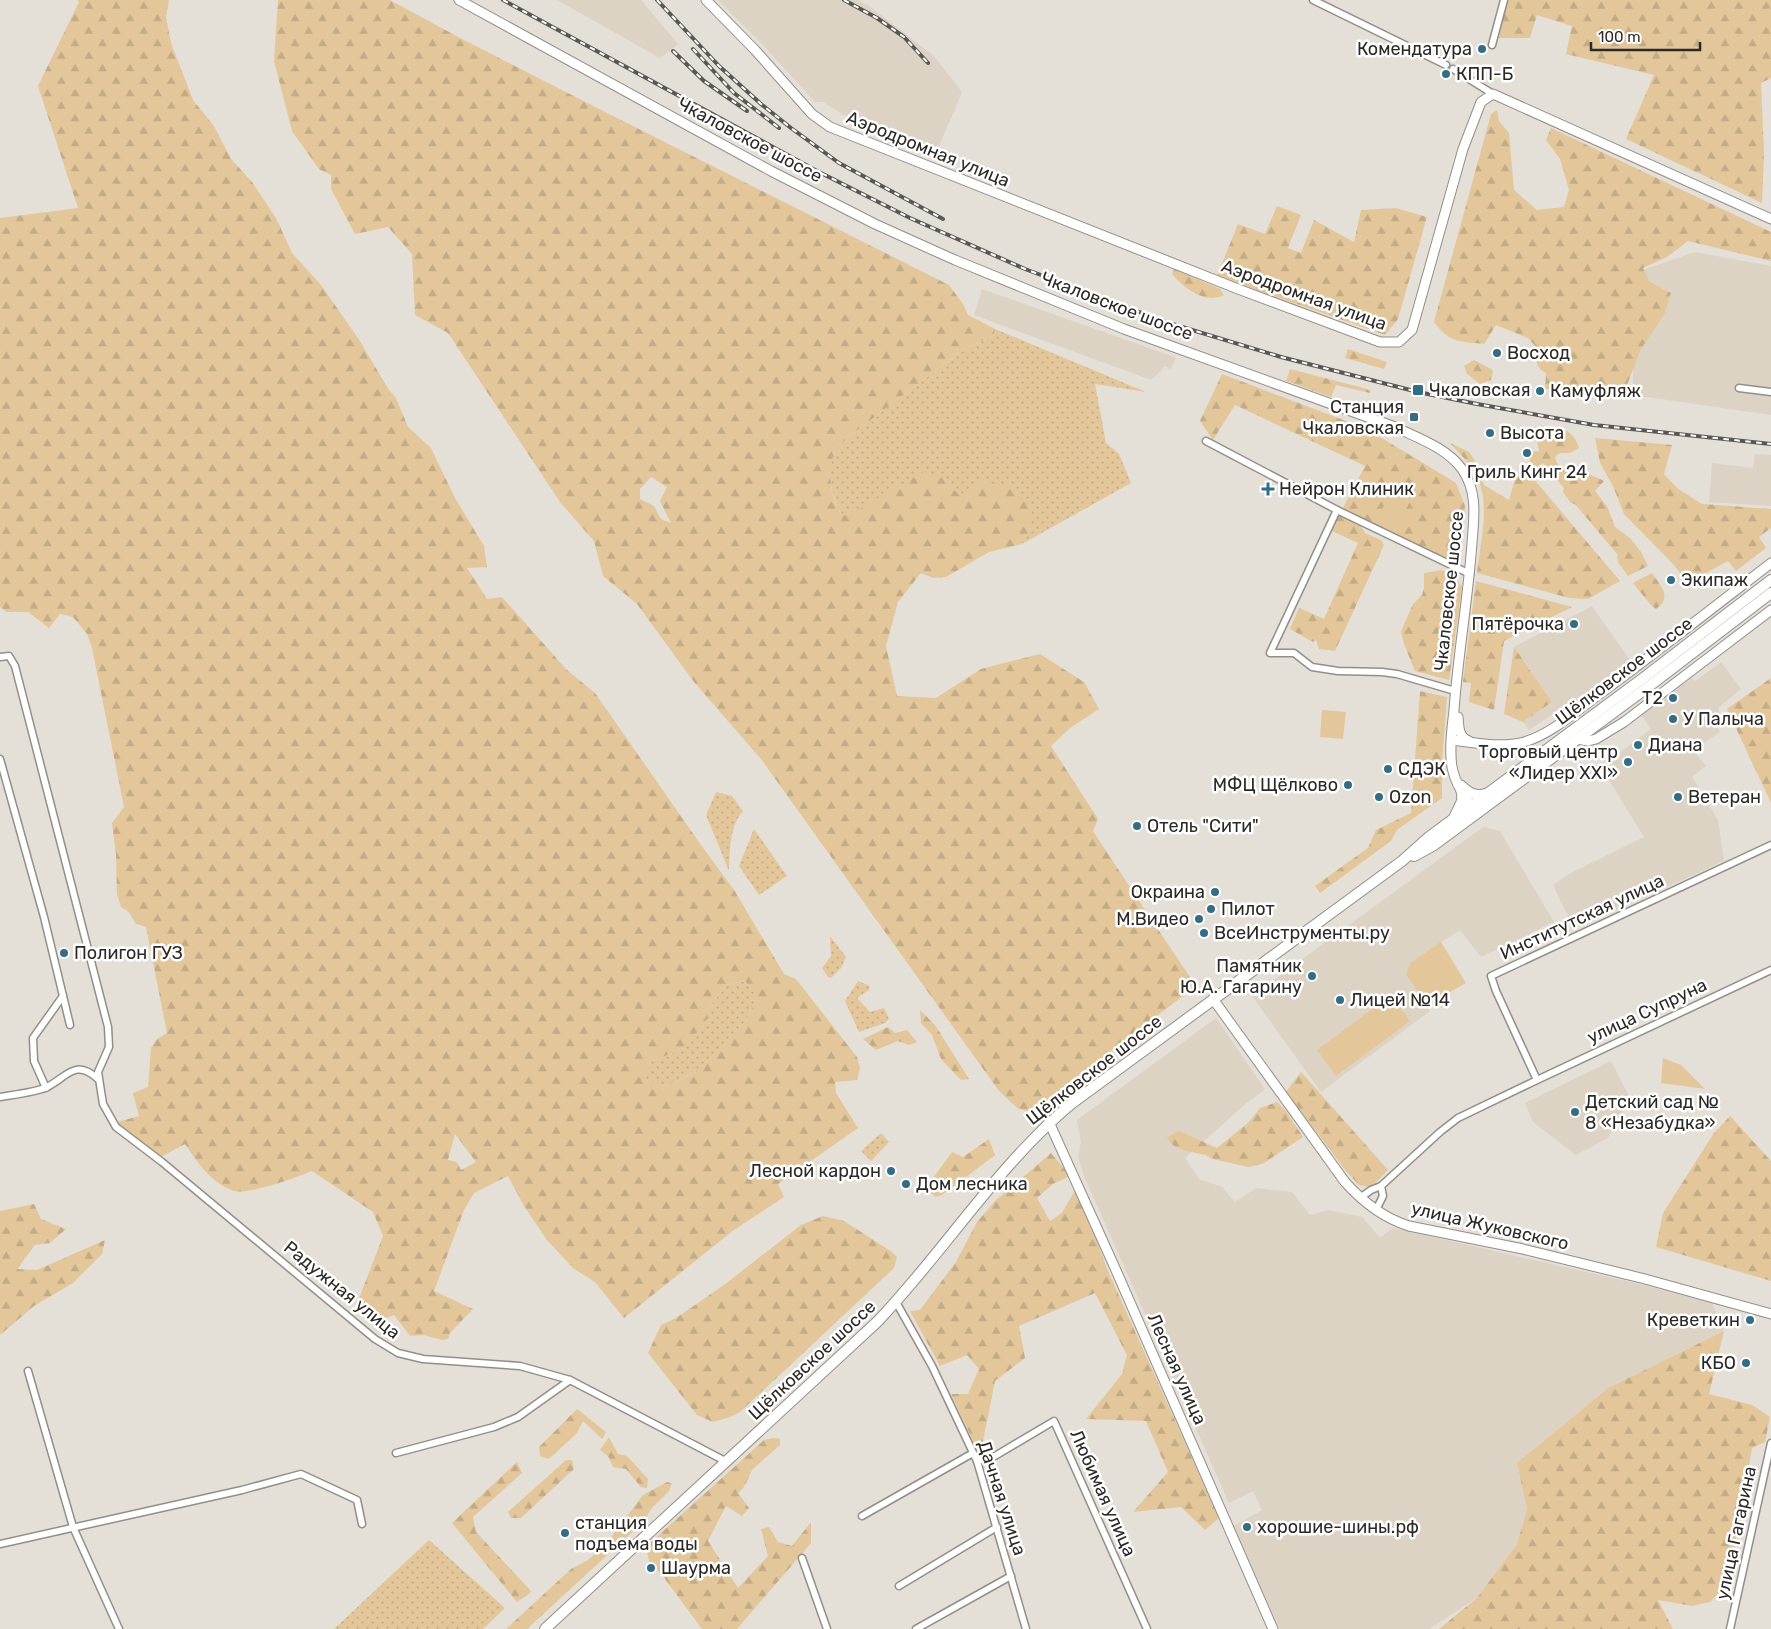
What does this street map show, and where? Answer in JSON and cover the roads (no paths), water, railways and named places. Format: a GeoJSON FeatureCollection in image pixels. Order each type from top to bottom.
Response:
{"type":"FeatureCollection","features":[{"type":"Feature","properties":{"kind":"main road","name":"Щёлковское шоссе"},"geometry":{"type":"LineString","coordinates":[[1402,862],[1434,845],[1577,739],[1767,592],[1771,580]]}},
{"type":"Feature","properties":{"kind":"main road","name":"Щёлковское шоссе"},"geometry":{"type":"LineString","coordinates":[[544,1629],[859,1340],[896,1302],[1002,1172],[1049,1122],[1213,999],[1402,862],[1428,838],[1472,805],[1767,592]]}},
{"type":"Feature","properties":{"kind":"street","name":"Чкаловское шоссе"},"geometry":{"type":"LineString","coordinates":[[459,0],[770,171],[875,224],[955,260],[1116,326],[1395,427],[1426,441],[1454,460],[1462,468],[1471,486],[1474,500],[1470,574],[1455,691],[1451,759],[1459,786],[1472,805]]}},
{"type":"Feature","properties":{"kind":"street","name":"Аэродромная улица"},"geometry":{"type":"LineString","coordinates":[[706,0],[755,50],[812,114],[830,127],[1238,289],[1380,342],[1399,342],[1412,330],[1463,149],[1481,102],[1494,94]]}},
{"type":"Feature","properties":{"kind":"street"},"geometry":{"type":"LineString","coordinates":[[1313,0],[1450,67],[1494,94],[1771,219]]}},
{"type":"Feature","properties":{"kind":"street"},"geometry":{"type":"LineString","coordinates":[[1492,45],[1504,0]]}},
{"type":"Feature","properties":{"kind":"street"},"geometry":{"type":"LineString","coordinates":[[1739,388],[1771,392]]}},
{"type":"Feature","properties":{"kind":"street"},"geometry":{"type":"LineString","coordinates":[[1206,441],[1337,510],[1470,574]]}},
{"type":"Feature","properties":{"kind":"street"},"geometry":{"type":"LineString","coordinates":[[1337,510],[1270,653],[1294,653],[1312,667],[1338,671],[1397,674],[1455,691],[1461,735],[1468,742]]}},
{"type":"Feature","properties":{"kind":"street"},"geometry":{"type":"LineString","coordinates":[[1452,740],[1494,745],[1513,744],[1532,739],[1550,729],[1638,666],[1771,563]]}},
{"type":"Feature","properties":{"kind":"street"},"geometry":{"type":"LineString","coordinates":[[1577,739],[1588,741],[1596,739],[1624,722],[1771,610]]}},
{"type":"Feature","properties":{"kind":"street"},"geometry":{"type":"LineString","coordinates":[[0,657],[9,656],[15,666],[108,1027],[110,1047],[98,1072],[99,1080]]}},
{"type":"Feature","properties":{"kind":"street"},"geometry":{"type":"LineString","coordinates":[[1451,759],[1454,752],[1468,742]]}},
{"type":"Feature","properties":{"kind":"street"},"geometry":{"type":"LineString","coordinates":[[0,759],[44,917],[70,1025]]}},
{"type":"Feature","properties":{"kind":"street"},"geometry":{"type":"LineString","coordinates":[[1459,786],[1479,795],[1491,791]]}},
{"type":"Feature","properties":{"kind":"street"},"geometry":{"type":"LineString","coordinates":[[1452,820],[1462,800],[1459,786]]}},
{"type":"Feature","properties":{"kind":"street"},"geometry":{"type":"LineString","coordinates":[[1472,805],[1476,810],[1482,810]]}},
{"type":"Feature","properties":{"kind":"street","name":"Институтская улица"},"geometry":{"type":"LineString","coordinates":[[1537,1080],[1491,976],[1771,845]]}},
{"type":"Feature","properties":{"kind":"street","name":"улица Супруна"},"geometry":{"type":"LineString","coordinates":[[1537,1080],[1771,970]]}},
{"type":"Feature","properties":{"kind":"street"},"geometry":{"type":"LineString","coordinates":[[46,1088],[34,1061],[33,1038],[63,996]]}},
{"type":"Feature","properties":{"kind":"street","name":"улица Жуковского"},"geometry":{"type":"LineString","coordinates":[[1213,999],[1345,1182],[1360,1198],[1376,1210],[1409,1226],[1523,1249],[1771,1314]]}},
{"type":"Feature","properties":{"kind":"street"},"geometry":{"type":"LineString","coordinates":[[0,1097],[46,1088],[71,1070],[79,1069],[90,1072],[99,1080]]}},
{"type":"Feature","properties":{"kind":"street","name":"Радужная улица"},"geometry":{"type":"LineString","coordinates":[[99,1080],[103,1104],[116,1128],[168,1167],[375,1339],[398,1353],[422,1359],[520,1366],[570,1380],[727,1462]]}},
{"type":"Feature","properties":{"kind":"street"},"geometry":{"type":"LineString","coordinates":[[1360,1198],[1381,1186],[1458,1118],[1537,1080]]}},
{"type":"Feature","properties":{"kind":"street","name":"Лесная улица"},"geometry":{"type":"LineString","coordinates":[[1049,1122],[1273,1629]]}},
{"type":"Feature","properties":{"kind":"street"},"geometry":{"type":"LineString","coordinates":[[1376,1210],[1383,1196],[1381,1186]]}},
{"type":"Feature","properties":{"kind":"street","name":"Дачная улица"},"geometry":{"type":"LineString","coordinates":[[896,1302],[906,1316],[932,1366],[974,1453],[1026,1629]]}},
{"type":"Feature","properties":{"kind":"street"},"geometry":{"type":"LineString","coordinates":[[28,1371],[73,1527],[119,1629]]}},
{"type":"Feature","properties":{"kind":"street"},"geometry":{"type":"LineString","coordinates":[[396,1453],[502,1424],[518,1417],[570,1380]]}},
{"type":"Feature","properties":{"kind":"street","name":"Любимая улица"},"geometry":{"type":"LineString","coordinates":[[977,1461],[995,1456],[1054,1421],[1147,1629]]}},
{"type":"Feature","properties":{"kind":"street","name":"улица Гагарина"},"geometry":{"type":"LineString","coordinates":[[1730,1629],[1771,1443]]}},
{"type":"Feature","properties":{"kind":"street"},"geometry":{"type":"LineString","coordinates":[[862,1516],[974,1453]]}},
{"type":"Feature","properties":{"kind":"street"},"geometry":{"type":"LineString","coordinates":[[0,1544],[242,1490],[301,1474],[357,1500],[362,1524]]}},
{"type":"Feature","properties":{"kind":"street"},"geometry":{"type":"LineString","coordinates":[[899,1586],[997,1527]]}},
{"type":"Feature","properties":{"kind":"street"},"geometry":{"type":"LineString","coordinates":[[802,1558],[827,1629]]}},
{"type":"Feature","properties":{"kind":"street"},"geometry":{"type":"LineString","coordinates":[[916,1629],[1011,1576]]}},
{"type":"Feature","properties":{"kind":"railway"},"geometry":{"type":"LineString","coordinates":[[503,0],[817,171],[910,218],[1025,269],[1166,322],[1281,357],[1418,392],[1477,404],[1594,425],[1771,444]]}},
{"type":"Feature","properties":{"kind":"railway"},"geometry":{"type":"LineString","coordinates":[[657,0],[719,66],[791,128],[839,163],[943,219]]}},
{"type":"Feature","properties":{"kind":"railway"},"geometry":{"type":"LineString","coordinates":[[844,0],[877,18],[904,37],[928,63]]}},
{"type":"Feature","properties":{"kind":"railway"},"geometry":{"type":"LineString","coordinates":[[693,49],[734,93],[779,128]]}},
{"type":"Feature","properties":{"kind":"railway"},"geometry":{"type":"LineString","coordinates":[[673,51],[704,81],[747,111]]}},
{"type":"Feature","properties":{"kind":"place","name":"Комендатура"},"geometry":{"type":"Point","coordinates":[1482,49]}},
{"type":"Feature","properties":{"kind":"place","name":"КПП-Б"},"geometry":{"type":"Point","coordinates":[1446,74]}},
{"type":"Feature","properties":{"kind":"place","name":"Восход"},"geometry":{"type":"Point","coordinates":[1497,353]}},
{"type":"Feature","properties":{"kind":"place","name":"Чкаловская"},"geometry":{"type":"Point","coordinates":[1418,390]}},
{"type":"Feature","properties":{"kind":"place","name":"Камуфляж"},"geometry":{"type":"Point","coordinates":[1540,391]}},
{"type":"Feature","properties":{"kind":"place","name":"Станция Чкаловская"},"geometry":{"type":"Point","coordinates":[1414,417]}},
{"type":"Feature","properties":{"kind":"place","name":"Высота"},"geometry":{"type":"Point","coordinates":[1490,433]}},
{"type":"Feature","properties":{"kind":"place","name":"Гриль Кинг 24"},"geometry":{"type":"Point","coordinates":[1527,453]}},
{"type":"Feature","properties":{"kind":"place","name":"Нейрон Клиник"},"geometry":{"type":"Point","coordinates":[1268,489]}},
{"type":"Feature","properties":{"kind":"place","name":"Экипаж"},"geometry":{"type":"Point","coordinates":[1671,580]}},
{"type":"Feature","properties":{"kind":"place","name":"Пятёрочка"},"geometry":{"type":"Point","coordinates":[1574,624]}},
{"type":"Feature","properties":{"kind":"place","name":"T2"},"geometry":{"type":"Point","coordinates":[1673,698]}},
{"type":"Feature","properties":{"kind":"place","name":"У Палыча"},"geometry":{"type":"Point","coordinates":[1673,719]}},
{"type":"Feature","properties":{"kind":"place","name":"Диана"},"geometry":{"type":"Point","coordinates":[1638,745]}},
{"type":"Feature","properties":{"kind":"place","name":"Торговый центр «Лидер XXI»"},"geometry":{"type":"Point","coordinates":[1628,762]}},
{"type":"Feature","properties":{"kind":"place","name":"СДЭК"},"geometry":{"type":"Point","coordinates":[1388,769]}},
{"type":"Feature","properties":{"kind":"place","name":"МФЦ Щёлково"},"geometry":{"type":"Point","coordinates":[1348,785]}},
{"type":"Feature","properties":{"kind":"place","name":"Ozon"},"geometry":{"type":"Point","coordinates":[1379,797]}},
{"type":"Feature","properties":{"kind":"place","name":"Ветеран"},"geometry":{"type":"Point","coordinates":[1678,797]}},
{"type":"Feature","properties":{"kind":"place","name":"Отель \"Сити\""},"geometry":{"type":"Point","coordinates":[1137,826]}},
{"type":"Feature","properties":{"kind":"place","name":"Окраина"},"geometry":{"type":"Point","coordinates":[1215,892]}},
{"type":"Feature","properties":{"kind":"place","name":"Пилот"},"geometry":{"type":"Point","coordinates":[1211,909]}},
{"type":"Feature","properties":{"kind":"place","name":"М.Видео"},"geometry":{"type":"Point","coordinates":[1199,919]}},
{"type":"Feature","properties":{"kind":"place","name":"ВсеИнструменты.ру"},"geometry":{"type":"Point","coordinates":[1204,933]}},
{"type":"Feature","properties":{"kind":"place","name":"Полигон ГУЗ"},"geometry":{"type":"Point","coordinates":[64,953]}},
{"type":"Feature","properties":{"kind":"place","name":"Памятник Ю.А. Гагарину"},"geometry":{"type":"Point","coordinates":[1312,976]}},
{"type":"Feature","properties":{"kind":"place","name":"Лицей №14"},"geometry":{"type":"Point","coordinates":[1340,1000]}},
{"type":"Feature","properties":{"kind":"place","name":"Детский сад № 8 «Незабудка»"},"geometry":{"type":"Point","coordinates":[1575,1112]}},
{"type":"Feature","properties":{"kind":"place","name":"Лесной кардон"},"geometry":{"type":"Point","coordinates":[891,1171]}},
{"type":"Feature","properties":{"kind":"place","name":"Дом лесника"},"geometry":{"type":"Point","coordinates":[906,1184]}},
{"type":"Feature","properties":{"kind":"place","name":"Креветкин"},"geometry":{"type":"Point","coordinates":[1750,1320]}},
{"type":"Feature","properties":{"kind":"place","name":"КБО"},"geometry":{"type":"Point","coordinates":[1746,1363]}},
{"type":"Feature","properties":{"kind":"place","name":"хорошие-шины.рф"},"geometry":{"type":"Point","coordinates":[1247,1527]}},
{"type":"Feature","properties":{"kind":"place","name":"станция подъема воды"},"geometry":{"type":"Point","coordinates":[565,1533]}},
{"type":"Feature","properties":{"kind":"place","name":"Шаурма"},"geometry":{"type":"Point","coordinates":[651,1568]}}]}
